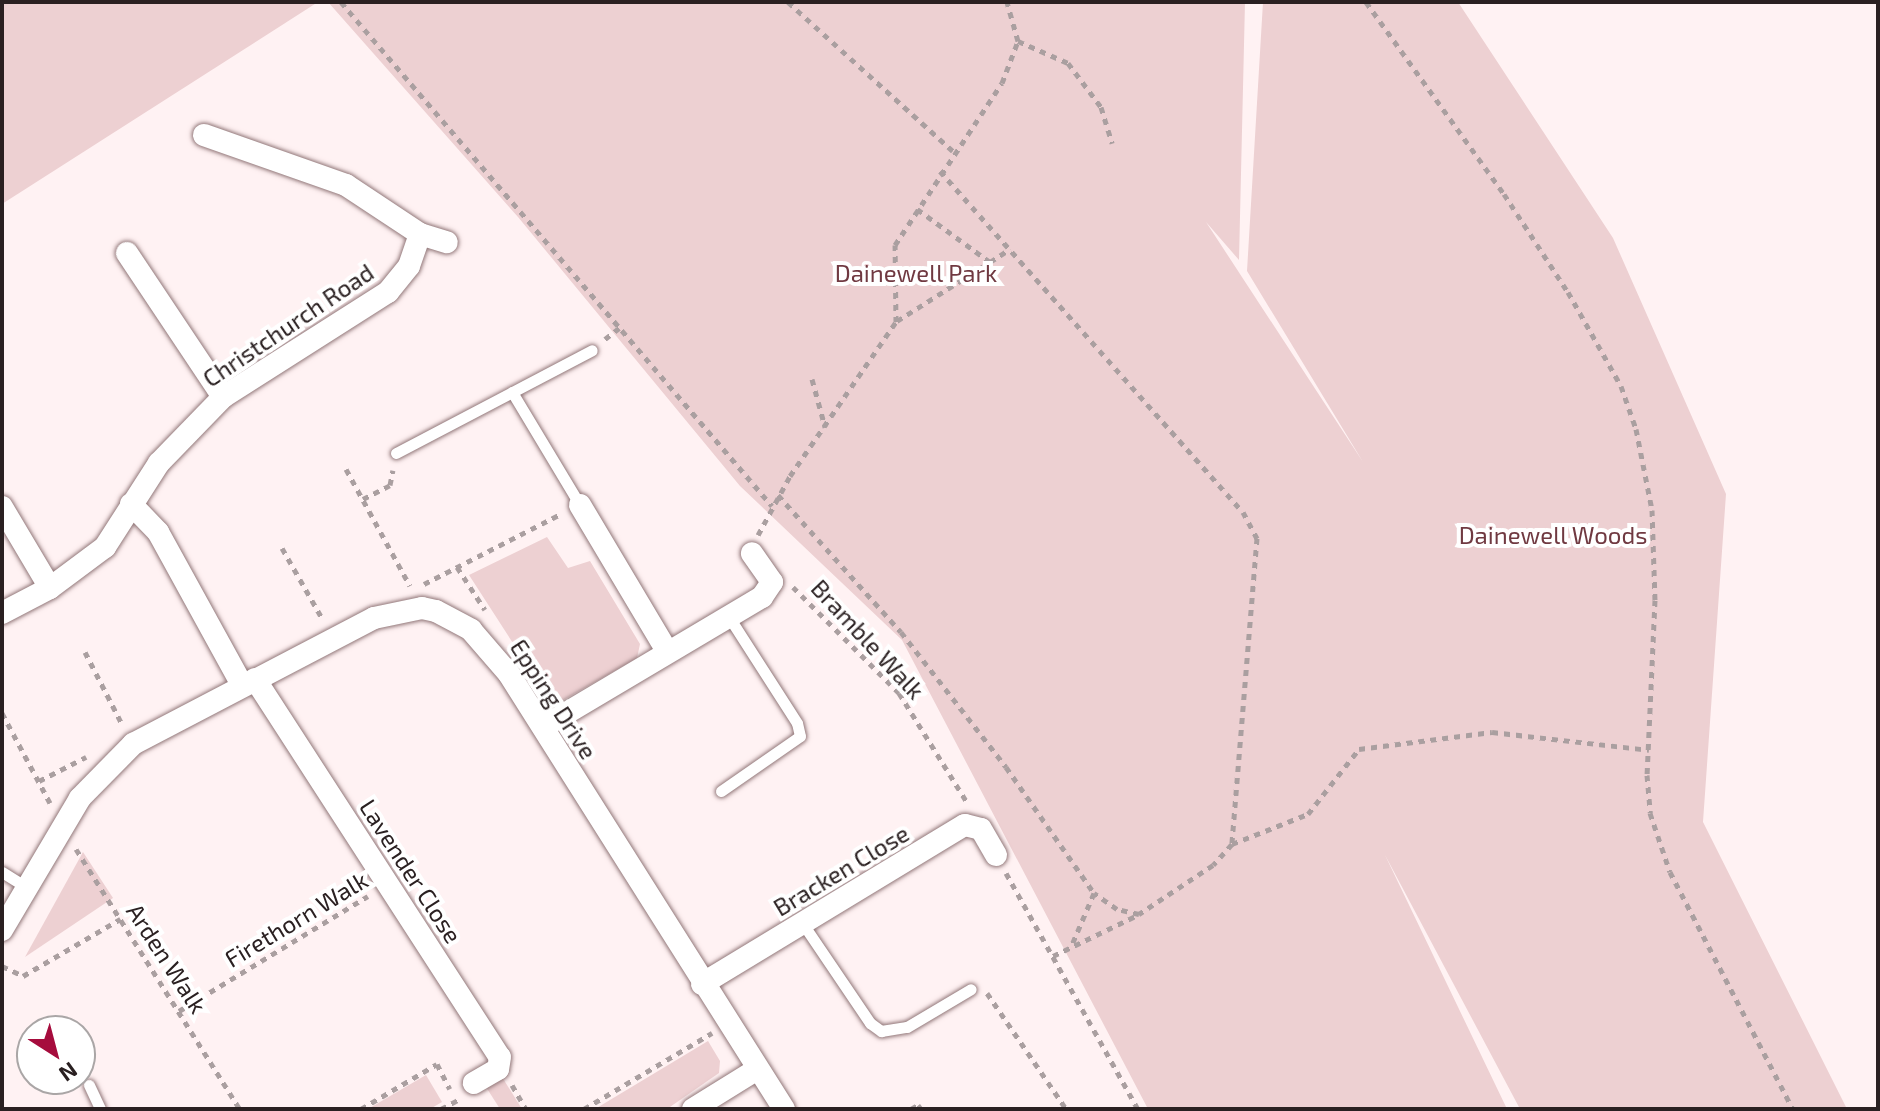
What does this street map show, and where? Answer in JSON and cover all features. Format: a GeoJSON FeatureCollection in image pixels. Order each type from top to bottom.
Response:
{"type":"FeatureCollection","features":[{"type":"Feature","properties":{"kind":"street"},"geometry":{"type":"LineString","coordinates":[[204,135],[346,185],[420,234],[447,242]]}},
{"type":"Feature","properties":{"kind":"street","name":"Christchurch Road"},"geometry":{"type":"LineString","coordinates":[[2,613],[50,588],[105,547],[131,504],[176,442],[223,397],[388,292],[409,266],[420,234]]}},
{"type":"Feature","properties":{"kind":"street"},"geometry":{"type":"LineString","coordinates":[[127,253],[223,397]]}},
{"type":"Feature","properties":{"kind":"street","name":"Lavender Close"},"geometry":{"type":"LineString","coordinates":[[131,504],[158,532],[249,682],[390,883],[500,1057],[498,1069],[474,1083]]}},
{"type":"Feature","properties":{"kind":"street"},"geometry":{"type":"LineString","coordinates":[[580,505],[667,651]]}},
{"type":"Feature","properties":{"kind":"street"},"geometry":{"type":"LineString","coordinates":[[2,507],[50,588]]}},
{"type":"Feature","properties":{"kind":"street"},"geometry":{"type":"LineString","coordinates":[[543,727],[770,590],[772,582],[752,553]]}},
{"type":"Feature","properties":{"kind":"street","name":"Epping Drive"},"geometry":{"type":"LineString","coordinates":[[2,930],[62,827],[104,768],[133,744],[374,618],[422,608],[452,618],[490,648],[543,727],[756,1070],[784,1109]]}},
{"type":"Feature","properties":{"kind":"street"},"geometry":{"type":"LineString","coordinates":[[974,824],[996,855]]}},
{"type":"Feature","properties":{"kind":"street","name":"Bracken Close"},"geometry":{"type":"LineString","coordinates":[[702,984],[974,824]]}},
{"type":"Feature","properties":{"kind":"street"},"geometry":{"type":"LineString","coordinates":[[693,1109],[756,1070]]}},
{"type":"Feature","properties":{"kind":"lane"},"geometry":{"type":"LineString","coordinates":[[396,453],[592,350]]}},
{"type":"Feature","properties":{"kind":"lane"},"geometry":{"type":"LineString","coordinates":[[512,392],[580,505]]}},
{"type":"Feature","properties":{"kind":"lane"},"geometry":{"type":"LineString","coordinates":[[721,791],[800,736],[797,723],[729,617]]}},
{"type":"Feature","properties":{"kind":"lane"},"geometry":{"type":"LineString","coordinates":[[2,872],[28,888]]}},
{"type":"Feature","properties":{"kind":"lane"},"geometry":{"type":"LineString","coordinates":[[803,924],[870,1023],[881,1031],[907,1027],[971,989]]}},
{"type":"Feature","properties":{"kind":"path"},"geometry":{"type":"LineString","coordinates":[[341,2],[772,506]]}},
{"type":"Feature","properties":{"kind":"path"},"geometry":{"type":"LineString","coordinates":[[788,2],[953,151]]}},
{"type":"Feature","properties":{"kind":"path"},"geometry":{"type":"LineString","coordinates":[[896,322],[895,245],[953,151],[1002,83],[1018,41],[1007,2]]}},
{"type":"Feature","properties":{"kind":"path"},"geometry":{"type":"LineString","coordinates":[[1366,2],[1512,206],[1621,386],[1636,429],[1652,510],[1655,600],[1649,750],[1650,813],[1670,872],[1793,1109]]}},
{"type":"Feature","properties":{"kind":"path"},"geometry":{"type":"LineString","coordinates":[[1018,41],[1068,63],[1101,107],[1112,143]]}},
{"type":"Feature","properties":{"kind":"path"},"geometry":{"type":"LineString","coordinates":[[940,171],[1252,526],[1257,538],[1232,844]]}},
{"type":"Feature","properties":{"kind":"path"},"geometry":{"type":"LineString","coordinates":[[917,209],[990,262]]}},
{"type":"Feature","properties":{"kind":"path"},"geometry":{"type":"LineString","coordinates":[[752,553],[778,495],[896,322],[1010,249]]}},
{"type":"Feature","properties":{"kind":"path"},"geometry":{"type":"LineString","coordinates":[[812,379],[825,427]]}},
{"type":"Feature","properties":{"kind":"path"},"geometry":{"type":"LineString","coordinates":[[363,499],[390,485],[396,453]]}},
{"type":"Feature","properties":{"kind":"path"},"geometry":{"type":"LineString","coordinates":[[346,469],[412,591],[580,505]]}},
{"type":"Feature","properties":{"kind":"path"},"geometry":{"type":"LineString","coordinates":[[778,495],[901,632],[1006,767],[1094,893],[1117,909],[1139,914]]}},
{"type":"Feature","properties":{"kind":"path"},"geometry":{"type":"LineString","coordinates":[[282,548],[334,639]]}},
{"type":"Feature","properties":{"kind":"path","name":"Bramble Walk"},"geometry":{"type":"LineString","coordinates":[[770,590],[783,592],[795,586],[899,693],[966,799],[974,824]]}},
{"type":"Feature","properties":{"kind":"path"},"geometry":{"type":"LineString","coordinates":[[85,652],[133,744]]}},
{"type":"Feature","properties":{"kind":"path","name":"Arden Walk"},"geometry":{"type":"LineString","coordinates":[[2,713],[62,827],[240,1109]]}},
{"type":"Feature","properties":{"kind":"path"},"geometry":{"type":"LineString","coordinates":[[1053,956],[1139,914],[1213,865],[1232,844],[1308,814],[1359,749],[1492,732],[1649,750]]}},
{"type":"Feature","properties":{"kind":"path"},"geometry":{"type":"LineString","coordinates":[[39,781],[85,756],[104,768]]}},
{"type":"Feature","properties":{"kind":"path"},"geometry":{"type":"LineString","coordinates":[[996,855],[1138,1109]]}},
{"type":"Feature","properties":{"kind":"path","name":"Firethorn Walk"},"geometry":{"type":"LineString","coordinates":[[179,1011],[390,883]]}},
{"type":"Feature","properties":{"kind":"path"},"geometry":{"type":"LineString","coordinates":[[1071,947],[1094,893]]}},
{"type":"Feature","properties":{"kind":"path"},"geometry":{"type":"LineString","coordinates":[[2,966],[23,976],[120,919]]}},
{"type":"Feature","properties":{"kind":"path"},"geometry":{"type":"LineString","coordinates":[[971,989],[990,994],[1066,1109]]}},
{"type":"Feature","properties":{"kind":"path"},"geometry":{"type":"LineString","coordinates":[[584,1109],[727,1024]]}},
{"type":"Feature","properties":{"kind":"path"},"geometry":{"type":"LineString","coordinates":[[361,1109],[437,1064],[457,1101]]}},
{"type":"Feature","properties":{"kind":"path"},"geometry":{"type":"LineString","coordinates":[[911,1109],[921,1109]]}},
{"type":"Feature","properties":{"kind":"green space"},"geometry":{"type":"Polygon","coordinates":[[[2,2],[318,2],[2,204],[2,2]]]}},
{"type":"Feature","properties":{"kind":"green space"},"geometry":{"type":"Polygon","coordinates":[[[328,2],[1245,2],[1239,260],[1206,222],[1363,462],[1247,271],[1263,2],[1458,2],[1613,238],[1726,494],[1703,822],[1847,1109],[1520,1109],[1385,855],[1507,1109],[1148,1109],[902,640],[740,486],[518,217],[328,2]]]}},
{"type":"Feature","properties":{"kind":"green space"},"geometry":{"type":"Polygon","coordinates":[[[547,537],[568,568],[590,561],[640,644],[637,658],[558,703],[549,699],[469,575],[547,537]]]}},
{"type":"Feature","properties":{"kind":"green space"},"geometry":{"type":"Polygon","coordinates":[[[83,852],[113,898],[25,957],[83,852]]]}},
{"type":"Feature","properties":{"kind":"green space"},"geometry":{"type":"Polygon","coordinates":[[[708,1041],[720,1061],[719,1073],[667,1109],[595,1109],[708,1041]]]}},
{"type":"Feature","properties":{"kind":"green space"},"geometry":{"type":"Polygon","coordinates":[[[426,1075],[442,1102],[430,1109],[368,1109],[426,1075]]]}},
{"type":"Feature","properties":{"kind":"green space"},"geometry":{"type":"Polygon","coordinates":[[[502,1077],[522,1109],[500,1109],[486,1087],[502,1077]]]}},
{"type":"Feature","properties":{"kind":"park label","name":"Dainewell Park"},"geometry":{"type":"Point","coordinates":[916,273]}},
{"type":"Feature","properties":{"kind":"park label","name":"Dainewell Woods"},"geometry":{"type":"Point","coordinates":[1553,535]}}]}
